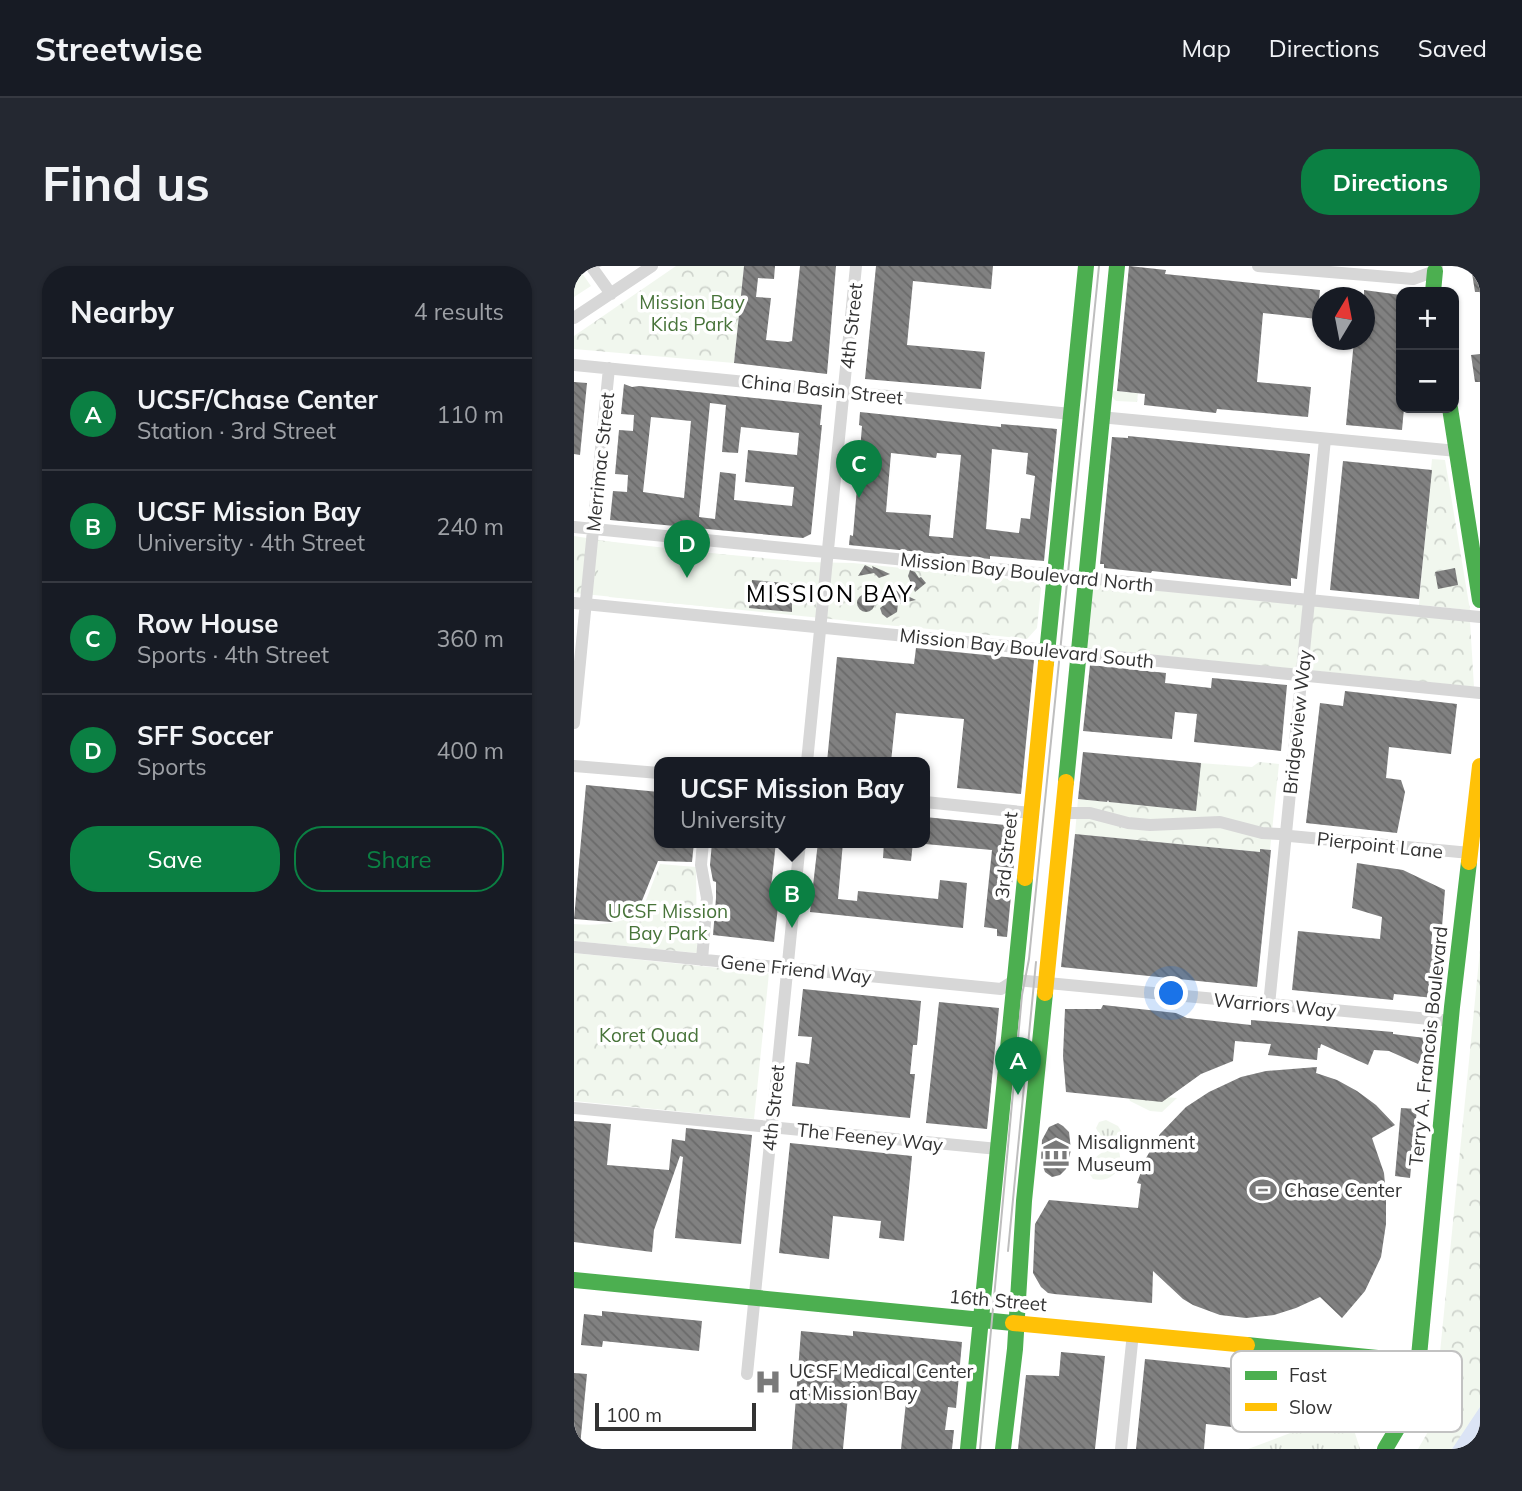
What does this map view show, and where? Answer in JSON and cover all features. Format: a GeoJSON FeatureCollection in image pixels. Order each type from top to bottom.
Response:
{"type":"FeatureCollection","features":[{"type":"Feature","properties":{"kind":"main road","name":"3rd Street"},"geometry":{"type":"LineString","coordinates":[[968,1449],[1086,266]]}},
{"type":"Feature","properties":{"kind":"main road"},"geometry":{"type":"LineString","coordinates":[[1003,1449],[1010,1397],[1024,1201],[1117,266]]}},
{"type":"Feature","properties":{"kind":"main road"},"geometry":{"type":"LineString","coordinates":[[1434,287],[1436,269]]}},
{"type":"Feature","properties":{"kind":"main road"},"geometry":{"type":"LineString","coordinates":[[1451,413],[1480,600]]}},
{"type":"Feature","properties":{"kind":"main road","name":"Terry A. Francois Boulevard"},"geometry":{"type":"LineString","coordinates":[[1419,1351],[1451,1021],[1480,766]]}},
{"type":"Feature","properties":{"kind":"main road","name":"16th Street"},"geometry":{"type":"LineString","coordinates":[[574,1280],[1310,1351]]}},
{"type":"Feature","properties":{"kind":"main road","name":"Terry A. Francois Boulevard"},"geometry":{"type":"LineString","coordinates":[[1385,1449],[1395,1432]]}},
{"type":"Feature","properties":{"kind":"street"},"geometry":{"type":"LineString","coordinates":[[591,266],[611,295]]}},
{"type":"Feature","properties":{"kind":"street"},"geometry":{"type":"LineString","coordinates":[[574,318],[652,266]]}},
{"type":"Feature","properties":{"kind":"street","name":"4th Street"},"geometry":{"type":"LineString","coordinates":[[808,757],[856,266]]}},
{"type":"Feature","properties":{"kind":"street"},"geometry":{"type":"LineString","coordinates":[[1258,266],[1413,279],[1436,269]]}},
{"type":"Feature","properties":{"kind":"street","name":"China Basin Street"},"geometry":{"type":"LineString","coordinates":[[574,365],[1071,414]]}},
{"type":"Feature","properties":{"kind":"street","name":"Merrimac Street"},"geometry":{"type":"LineString","coordinates":[[574,723],[580,603],[593,529],[609,368]]}},
{"type":"Feature","properties":{"kind":"street"},"geometry":{"type":"LineString","coordinates":[[1100,417],[1457,451]]}},
{"type":"Feature","properties":{"kind":"street","name":"Bridgeview Way"},"geometry":{"type":"LineString","coordinates":[[1269,1005],[1325,439]]}},
{"type":"Feature","properties":{"kind":"street","name":"Mission Bay Boulevard North"},"geometry":{"type":"LineString","coordinates":[[574,527],[1480,617]]}},
{"type":"Feature","properties":{"kind":"street","name":"Mission Bay Boulevard South"},"geometry":{"type":"LineString","coordinates":[[580,603],[1480,693]]}},
{"type":"Feature","properties":{"kind":"street"},"geometry":{"type":"LineString","coordinates":[[574,766],[654,773]]}},
{"type":"Feature","properties":{"kind":"street"},"geometry":{"type":"LineString","coordinates":[[930,803],[1031,813]]}},
{"type":"Feature","properties":{"kind":"street","name":"Pierpoint Lane"},"geometry":{"type":"LineString","coordinates":[[1063,813],[1090,813],[1128,823],[1150,825],[1220,822],[1262,833],[1470,853]]}},
{"type":"Feature","properties":{"kind":"street"},"geometry":{"type":"LineString","coordinates":[[702,960],[707,898],[701,865],[703,848]]}},
{"type":"Feature","properties":{"kind":"street","name":"4th Street"},"geometry":{"type":"LineString","coordinates":[[747,1374],[799,848]]}},
{"type":"Feature","properties":{"kind":"street","name":"Gene Friend Way"},"geometry":{"type":"LineString","coordinates":[[574,947],[1001,989],[1015,980]]}},
{"type":"Feature","properties":{"kind":"street","name":"Warriors Way"},"geometry":{"type":"LineString","coordinates":[[1015,980],[1451,1021]]}},
{"type":"Feature","properties":{"kind":"street","name":"The Feeney Way"},"geometry":{"type":"LineString","coordinates":[[574,1108],[998,1149]]}},
{"type":"Feature","properties":{"kind":"street"},"geometry":{"type":"LineString","coordinates":[[1121,1449],[1133,1333]]}},
{"type":"Feature","properties":{"kind":"green space"},"geometry":{"type":"Polygon","coordinates":[[[574,266],[577,266],[591,286],[574,297],[574,266]]]}},
{"type":"Feature","properties":{"kind":"green space","name":"Mission Bay Kids Park"},"geometry":{"type":"Polygon","coordinates":[[[676,266],[744,266],[734,363],[574,349],[574,336],[676,266]]]}},
{"type":"Feature","properties":{"kind":"green space"},"geometry":{"type":"Polygon","coordinates":[[[1112,391],[1138,393],[1137,402],[1116,401],[1112,397],[1112,391]]]}},
{"type":"Feature","properties":{"kind":"green space"},"geometry":{"type":"Polygon","coordinates":[[[1432,459],[1445,460],[1470,610],[1419,605],[1432,459]]]}},
{"type":"Feature","properties":{"kind":"green space"},"geometry":{"type":"Polygon","coordinates":[[[574,536],[643,547],[807,562],[853,563],[1030,581],[1038,583],[1041,589],[1037,628],[1027,639],[574,593],[574,536]]]}},
{"type":"Feature","properties":{"kind":"green space"},"geometry":{"type":"Polygon","coordinates":[[[605,541],[736,556],[731,609],[609,597],[608,594],[600,593],[596,589],[601,545],[605,541]]]}},
{"type":"Feature","properties":{"kind":"green space"},"geometry":{"type":"Polygon","coordinates":[[[1091,584],[1470,621],[1474,687],[1085,648],[1091,584]]]}},
{"type":"Feature","properties":{"kind":"green space"},"geometry":{"type":"Polygon","coordinates":[[[847,588],[864,591],[855,596],[853,602],[858,612],[876,613],[882,620],[890,623],[900,617],[902,609],[907,627],[847,621],[844,617],[847,588]]]}},
{"type":"Feature","properties":{"kind":"green space"},"geometry":{"type":"Polygon","coordinates":[[[1259,762],[1279,764],[1270,850],[1260,849],[1260,852],[1075,834],[1078,799],[1173,808],[1200,763],[1252,767],[1259,762]]]}},
{"type":"Feature","properties":{"kind":"green space","name":"UCSF Mission Bay Park"},"geometry":{"type":"Polygon","coordinates":[[[660,864],[696,867],[697,953],[574,941],[574,924],[608,923],[641,913],[660,864]]]}},
{"type":"Feature","properties":{"kind":"green space"},"geometry":{"type":"Polygon","coordinates":[[[1480,950],[1480,1411],[1452,1449],[1418,1449],[1428,1432],[1462,1432],[1462,1351],[1440,1351],[1480,950]]]}},
{"type":"Feature","properties":{"kind":"green space","name":"Koret Quad"},"geometry":{"type":"Polygon","coordinates":[[[574,953],[769,973],[754,1119],[574,1101],[574,953]]]}},
{"type":"Feature","properties":{"kind":"green space"},"geometry":{"type":"Polygon","coordinates":[[[1127,1094],[1177,1098],[1162,1112],[1150,1111],[1130,1101],[1127,1094]]]}},
{"type":"Feature","properties":{"kind":"green space"},"geometry":{"type":"Polygon","coordinates":[[[1106,1120],[1118,1126],[1123,1134],[1121,1140],[1116,1143],[1104,1138],[1096,1128],[1099,1122],[1106,1120]]]}},
{"type":"Feature","properties":{"kind":"green space"},"geometry":{"type":"Polygon","coordinates":[[[1109,1149],[1119,1152],[1118,1170],[1105,1179],[1093,1179],[1089,1173],[1091,1164],[1098,1155],[1109,1149]]]}},
{"type":"Feature","properties":{"kind":"green space"},"geometry":{"type":"Polygon","coordinates":[[[1293,1432],[1355,1432],[1360,1449],[1248,1449],[1293,1432]]]}},
{"type":"Feature","properties":{"kind":"water"},"geometry":{"type":"Polygon","coordinates":[[[1480,1407],[1480,1449],[1452,1449],[1480,1407]]]}},
{"type":"Feature","properties":{"kind":"building"},"geometry":{"type":"Polygon","coordinates":[[[744,266],[775,266],[774,279],[758,278],[756,297],[771,298],[766,340],[788,342],[792,341],[800,266],[836,266],[827,374],[734,363],[744,266]]]}},
{"type":"Feature","properties":{"kind":"building"},"geometry":{"type":"Polygon","coordinates":[[[876,266],[993,266],[991,289],[913,281],[907,345],[985,352],[981,389],[865,379],[876,266]]]}},
{"type":"Feature","properties":{"kind":"building"},"geometry":{"type":"Polygon","coordinates":[[[1129,266],[1166,270],[1165,274],[1312,289],[1312,318],[1263,313],[1257,382],[1311,387],[1308,417],[1217,409],[1216,413],[1144,405],[1145,394],[1117,391],[1129,266]]]}},
{"type":"Feature","properties":{"kind":"building"},"geometry":{"type":"Polygon","coordinates":[[[1480,266],[1480,292],[1475,292],[1471,267],[1480,266]]]}},
{"type":"Feature","properties":{"kind":"building"},"geometry":{"type":"Polygon","coordinates":[[[1375,291],[1396,294],[1396,413],[1404,413],[1402,430],[1346,425],[1353,350],[1375,350],[1375,291]]]}},
{"type":"Feature","properties":{"kind":"building"},"geometry":{"type":"Polygon","coordinates":[[[1480,354],[1480,382],[1475,382],[1471,355],[1480,354]]]}},
{"type":"Feature","properties":{"kind":"building"},"geometry":{"type":"Polygon","coordinates":[[[574,382],[587,383],[580,455],[574,454],[574,382]]]}},
{"type":"Feature","properties":{"kind":"building"},"geometry":{"type":"Polygon","coordinates":[[[624,384],[632,387],[822,405],[811,534],[803,538],[610,520],[613,491],[627,492],[628,475],[615,474],[619,430],[633,431],[634,415],[621,414],[624,384]],[[710,403],[699,517],[715,519],[720,472],[736,474],[734,500],[792,506],[794,487],[745,482],[748,450],[797,455],[799,433],[741,427],[738,453],[722,452],[726,405],[710,403]],[[651,417],[643,492],[684,498],[691,421],[651,417]]]}},
{"type":"Feature","properties":{"kind":"building"},"geometry":{"type":"Polygon","coordinates":[[[860,412],[1001,427],[1001,424],[1057,429],[1044,561],[990,556],[990,559],[849,545],[850,535],[853,536],[862,426],[859,425],[860,412]],[[992,449],[986,529],[1019,533],[1021,518],[1030,519],[1035,476],[1026,474],[1028,453],[992,449]],[[891,453],[886,512],[931,515],[929,536],[953,538],[961,455],[937,453],[936,458],[891,453]]]}},
{"type":"Feature","properties":{"kind":"building"},"geometry":{"type":"Polygon","coordinates":[[[1128,436],[1310,454],[1297,579],[1291,578],[1291,586],[1104,568],[1104,564],[1100,564],[1112,437],[1128,436]]]}},
{"type":"Feature","properties":{"kind":"building"},"geometry":{"type":"Polygon","coordinates":[[[1343,461],[1432,470],[1419,599],[1330,590],[1343,461]]]}},
{"type":"Feature","properties":{"kind":"building"},"geometry":{"type":"Polygon","coordinates":[[[865,565],[890,574],[879,578],[874,573],[858,576],[865,565]]]}},
{"type":"Feature","properties":{"kind":"building"},"geometry":{"type":"Polygon","coordinates":[[[1455,568],[1458,585],[1438,589],[1435,572],[1455,568]]]}},
{"type":"Feature","properties":{"kind":"building"},"geometry":{"type":"Polygon","coordinates":[[[910,570],[926,583],[915,592],[908,576],[910,570]]]}},
{"type":"Feature","properties":{"kind":"building"},"geometry":{"type":"Polygon","coordinates":[[[752,580],[797,584],[796,596],[792,596],[792,612],[749,608],[752,580]]]}},
{"type":"Feature","properties":{"kind":"building"},"geometry":{"type":"Polygon","coordinates":[[[895,590],[916,600],[898,604],[897,612],[887,618],[880,608],[889,601],[895,590]]]}},
{"type":"Feature","properties":{"kind":"building"},"geometry":{"type":"Polygon","coordinates":[[[866,594],[872,597],[875,603],[872,609],[866,612],[860,609],[857,603],[860,597],[866,594]]]}},
{"type":"Feature","properties":{"kind":"building"},"geometry":{"type":"Polygon","coordinates":[[[916,648],[1034,660],[1021,794],[957,788],[964,719],[896,713],[892,757],[827,757],[837,657],[914,664],[916,648]]]}},
{"type":"Feature","properties":{"kind":"building"},"geometry":{"type":"Polygon","coordinates":[[[1090,665],[1166,673],[1165,683],[1211,688],[1212,678],[1287,685],[1281,751],[1194,742],[1197,714],[1175,712],[1172,739],[1083,731],[1090,665]]]}},
{"type":"Feature","properties":{"kind":"building"},"geometry":{"type":"Polygon","coordinates":[[[1345,691],[1457,704],[1451,754],[1389,747],[1386,778],[1401,780],[1405,792],[1397,833],[1306,823],[1320,703],[1343,706],[1345,691]]]}},
{"type":"Feature","properties":{"kind":"building"},"geometry":{"type":"Polygon","coordinates":[[[1083,752],[1201,763],[1196,811],[1078,799],[1083,752]]]}},
{"type":"Feature","properties":{"kind":"building"},"geometry":{"type":"Polygon","coordinates":[[[586,785],[654,792],[654,848],[693,848],[692,862],[658,861],[637,913],[611,922],[574,919],[586,785]]]}},
{"type":"Feature","properties":{"kind":"building"},"geometry":{"type":"Polygon","coordinates":[[[930,818],[1015,826],[1007,937],[997,936],[997,929],[984,927],[992,850],[930,844],[930,818]]]}},
{"type":"Feature","properties":{"kind":"building"},"geometry":{"type":"Polygon","coordinates":[[[1075,834],[1260,852],[1260,849],[1271,850],[1257,987],[1061,967],[1075,834]]]}},
{"type":"Feature","properties":{"kind":"building"},"geometry":{"type":"Polygon","coordinates":[[[711,848],[775,848],[771,888],[780,889],[774,942],[713,935],[716,882],[713,881],[710,865],[711,848]]]}},
{"type":"Feature","properties":{"kind":"building"},"geometry":{"type":"Polygon","coordinates":[[[817,848],[842,848],[838,899],[857,901],[858,891],[938,899],[940,880],[967,883],[963,928],[810,912],[817,848]]]}},
{"type":"Feature","properties":{"kind":"building"},"geometry":{"type":"Polygon","coordinates":[[[884,848],[912,848],[911,861],[883,858],[884,848]]]}},
{"type":"Feature","properties":{"kind":"building"},"geometry":{"type":"Polygon","coordinates":[[[1357,863],[1403,870],[1445,890],[1442,927],[1432,926],[1431,944],[1435,945],[1433,970],[1437,970],[1434,998],[1394,994],[1393,1000],[1292,990],[1298,931],[1380,939],[1382,917],[1352,908],[1357,863]]]}},
{"type":"Feature","properties":{"kind":"building"},"geometry":{"type":"Polygon","coordinates":[[[803,989],[921,1001],[917,1045],[913,1045],[910,1074],[915,1074],[910,1118],[792,1106],[796,1062],[809,1064],[812,1037],[798,1036],[803,989]]]}},
{"type":"Feature","properties":{"kind":"building"},"geometry":{"type":"Polygon","coordinates":[[[939,1002],[999,1008],[987,1129],[926,1123],[939,1002]]]}},
{"type":"Feature","properties":{"kind":"building"},"geometry":{"type":"Polygon","coordinates":[[[1103,1005],[1251,1025],[1251,1020],[1393,1032],[1425,1038],[1424,1051],[1418,1064],[1389,1051],[1374,1050],[1368,1065],[1321,1044],[1317,1060],[1268,1055],[1271,1044],[1235,1041],[1233,1061],[1201,1074],[1162,1102],[1066,1092],[1063,1056],[1065,1009],[1101,1009],[1103,1005]]]}},
{"type":"Feature","properties":{"kind":"building","name":"Chase Center"},"geometry":{"type":"Polygon","coordinates":[[[1317,1067],[1316,1073],[1357,1091],[1376,1105],[1395,1125],[1372,1138],[1384,1173],[1386,1195],[1386,1224],[1381,1257],[1365,1291],[1342,1318],[1320,1297],[1274,1315],[1246,1318],[1220,1315],[1183,1299],[1153,1271],[1152,1303],[1054,1294],[1041,1287],[1033,1273],[1035,1224],[1049,1200],[1138,1208],[1141,1184],[1137,1183],[1146,1158],[1160,1134],[1186,1107],[1209,1092],[1241,1077],[1266,1071],[1317,1067]]]}},
{"type":"Feature","properties":{"kind":"building"},"geometry":{"type":"Polygon","coordinates":[[[1401,1108],[1417,1109],[1410,1178],[1395,1176],[1401,1108]]]}},
{"type":"Feature","properties":{"kind":"building"},"geometry":{"type":"Polygon","coordinates":[[[574,1121],[611,1124],[607,1165],[669,1170],[672,1139],[685,1141],[686,1128],[752,1135],[741,1244],[675,1238],[683,1157],[680,1156],[654,1230],[652,1252],[574,1242],[574,1121]]]}},
{"type":"Feature","properties":{"kind":"building"},"geometry":{"type":"Polygon","coordinates":[[[1058,1123],[1069,1132],[1071,1150],[1066,1169],[1060,1175],[1052,1177],[1045,1172],[1041,1161],[1042,1140],[1049,1127],[1058,1123]]]}},
{"type":"Feature","properties":{"kind":"building"},"geometry":{"type":"Polygon","coordinates":[[[790,1143],[912,1156],[904,1241],[879,1238],[881,1221],[833,1216],[829,1259],[779,1253],[790,1143]]]}},
{"type":"Feature","properties":{"kind":"building"},"geometry":{"type":"Polygon","coordinates":[[[602,1311],[702,1321],[699,1351],[603,1341],[602,1347],[581,1345],[584,1314],[602,1316],[602,1311]]]}},
{"type":"Feature","properties":{"kind":"building"},"geometry":{"type":"Polygon","coordinates":[[[801,1331],[853,1336],[853,1331],[962,1342],[956,1408],[948,1407],[945,1430],[954,1430],[952,1449],[901,1449],[906,1402],[848,1396],[843,1449],[792,1449],[801,1331]]]}},
{"type":"Feature","properties":{"kind":"building"},"geometry":{"type":"Polygon","coordinates":[[[1061,1352],[1105,1356],[1095,1449],[1018,1449],[1026,1375],[1059,1376],[1061,1352]]]}},
{"type":"Feature","properties":{"kind":"building"},"geometry":{"type":"Polygon","coordinates":[[[1145,1359],[1231,1368],[1231,1427],[1206,1424],[1204,1449],[1136,1449],[1145,1359]]]}},
{"type":"Feature","properties":{"kind":"building"},"geometry":{"type":"Polygon","coordinates":[[[574,1373],[587,1374],[580,1446],[574,1446],[574,1373]]]}},
{"type":"Feature","properties":{"kind":"tram line"},"geometry":{"type":"LineString","coordinates":[[980,1449],[1022,995],[1029,959],[1099,266]]}},
{"type":"Feature","properties":{"kind":"tram line"},"geometry":{"type":"LineString","coordinates":[[1008,1251],[1036,962]]}},
{"type":"Feature","properties":{"kind":"traffic: fast"},"geometry":{"type":"LineString","coordinates":[[1046,663],[1086,266]]}},
{"type":"Feature","properties":{"kind":"traffic: fast"},"geometry":{"type":"LineString","coordinates":[[1066,782],[1117,266]]}},
{"type":"Feature","properties":{"kind":"traffic: fast"},"geometry":{"type":"LineString","coordinates":[[1433,287],[1435,271]]}},
{"type":"Feature","properties":{"kind":"traffic: fast"},"geometry":{"type":"LineString","coordinates":[[1451,413],[1480,600]]}},
{"type":"Feature","properties":{"kind":"traffic: fast"},"geometry":{"type":"LineString","coordinates":[[1419,1351],[1452,1007],[1469,862]]}},
{"type":"Feature","properties":{"kind":"traffic: fast"},"geometry":{"type":"LineString","coordinates":[[968,1449],[1025,878]]}},
{"type":"Feature","properties":{"kind":"traffic: fast"},"geometry":{"type":"LineString","coordinates":[[1003,1449],[1015,1349],[1024,1201],[1045,993]]}},
{"type":"Feature","properties":{"kind":"traffic: fast"},"geometry":{"type":"LineString","coordinates":[[574,1280],[1013,1323]]}},
{"type":"Feature","properties":{"kind":"traffic: fast"},"geometry":{"type":"LineString","coordinates":[[1247,1345],[1307,1351]]}},
{"type":"Feature","properties":{"kind":"traffic: fast"},"geometry":{"type":"LineString","coordinates":[[1385,1449],[1395,1432]]}},
{"type":"Feature","properties":{"kind":"traffic: slow"},"geometry":{"type":"LineString","coordinates":[[1025,878],[1046,663]]}},
{"type":"Feature","properties":{"kind":"traffic: slow"},"geometry":{"type":"LineString","coordinates":[[1469,862],[1480,766]]}},
{"type":"Feature","properties":{"kind":"traffic: slow"},"geometry":{"type":"LineString","coordinates":[[1045,993],[1066,782]]}},
{"type":"Feature","properties":{"kind":"traffic: slow"},"geometry":{"type":"LineString","coordinates":[[1013,1323],[1247,1345]]}},
{"type":"Feature","properties":{"kind":"place","name":"Row House"},"geometry":{"type":"Point","coordinates":[859,498]}},
{"type":"Feature","properties":{"kind":"place","name":"SFF Soccer"},"geometry":{"type":"Point","coordinates":[687,578]}},
{"type":"Feature","properties":{"kind":"place","name":"UCSF Mission Bay"},"geometry":{"type":"Point","coordinates":[792,928]}},
{"type":"Feature","properties":{"kind":"place","name":"UCSF/Chase Center"},"geometry":{"type":"Point","coordinates":[1018,1095]}},
{"type":"Feature","properties":{"kind":"place","name":"Misalignment Museum"},"geometry":{"type":"Point","coordinates":[1056,1153]}},
{"type":"Feature","properties":{"kind":"place","name":"Chase Center"},"geometry":{"type":"Point","coordinates":[1263,1190]}},
{"type":"Feature","properties":{"kind":"place","name":"UCSF Medical Center at Mission Bay"},"geometry":{"type":"Point","coordinates":[768,1382]}},
{"type":"Feature","properties":{"kind":"district","name":"MISSION BAY"},"geometry":{"type":"Point","coordinates":[830,594]}}]}
